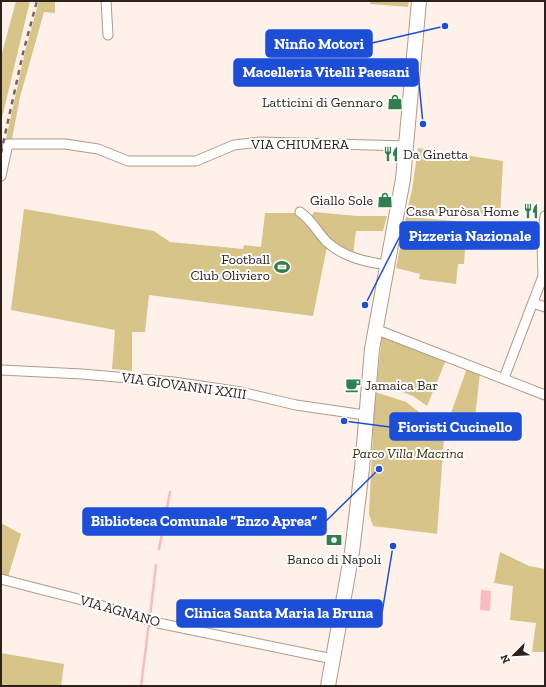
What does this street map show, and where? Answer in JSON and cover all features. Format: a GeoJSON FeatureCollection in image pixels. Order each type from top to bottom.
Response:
{"type":"FeatureCollection","features":[{"type":"Feature","properties":{"kind":"main road"},"geometry":{"type":"LineString","coordinates":[[328,686],[352,552],[362,468],[365,415],[375,329],[397,213],[407,146],[419,1]]}},
{"type":"Feature","properties":{"kind":"street"},"geometry":{"type":"LineString","coordinates":[[106,1],[108,35]]}},
{"type":"Feature","properties":{"kind":"street","name":"VIA CHIUMERA"},"geometry":{"type":"LineString","coordinates":[[1,176],[8,144],[65,144],[98,149],[128,161],[196,161],[234,145],[260,142],[407,146]]}},
{"type":"Feature","properties":{"kind":"street"},"geometry":{"type":"LineString","coordinates":[[300,212],[313,223],[327,241],[341,252],[356,258],[387,265]]}},
{"type":"Feature","properties":{"kind":"street"},"geometry":{"type":"LineString","coordinates":[[504,378],[543,276],[542,240],[545,216]]}},
{"type":"Feature","properties":{"kind":"street"},"geometry":{"type":"LineString","coordinates":[[533,303],[545,307]]}},
{"type":"Feature","properties":{"kind":"street"},"geometry":{"type":"LineString","coordinates":[[375,329],[545,395]]}},
{"type":"Feature","properties":{"kind":"street","name":"VIA GIOVANNI XXIII"},"geometry":{"type":"LineString","coordinates":[[1,370],[82,374],[174,382],[241,392],[296,405],[365,415]]}},
{"type":"Feature","properties":{"kind":"street","name":"VIA AGNANO"},"geometry":{"type":"LineString","coordinates":[[1,579],[86,601],[158,623],[333,659]]}},
{"type":"Feature","properties":{"kind":"green space"},"geometry":{"type":"Polygon","coordinates":[[[16,1],[30,1],[1,122],[1,57],[16,1]]]}},
{"type":"Feature","properties":{"kind":"green space"},"geometry":{"type":"Polygon","coordinates":[[[39,1],[55,1],[55,13],[44,12],[20,97],[12,139],[6,139],[25,52],[39,1]]]}},
{"type":"Feature","properties":{"kind":"green space"},"geometry":{"type":"Polygon","coordinates":[[[371,1],[409,1],[408,7],[370,4],[371,1]]]}},
{"type":"Feature","properties":{"kind":"green space"},"geometry":{"type":"Polygon","coordinates":[[[418,148],[503,161],[500,218],[407,211],[412,190],[418,148]]]}},
{"type":"Feature","properties":{"kind":"green space"},"geometry":{"type":"Polygon","coordinates":[[[24,209],[154,231],[170,242],[243,249],[244,245],[261,247],[265,213],[296,213],[309,222],[327,247],[313,316],[149,295],[145,332],[132,332],[132,371],[112,369],[115,330],[11,310],[24,209]]]}},
{"type":"Feature","properties":{"kind":"green space"},"geometry":{"type":"Polygon","coordinates":[[[314,212],[357,216],[387,216],[383,231],[356,231],[353,255],[329,239],[311,217],[314,212]]]}},
{"type":"Feature","properties":{"kind":"green space"},"geometry":{"type":"Polygon","coordinates":[[[406,217],[467,222],[464,264],[458,264],[456,284],[419,279],[420,274],[396,268],[406,217]]]}},
{"type":"Feature","properties":{"kind":"green space"},"geometry":{"type":"Polygon","coordinates":[[[382,336],[446,360],[427,406],[413,396],[377,382],[382,336]]]}},
{"type":"Feature","properties":{"kind":"green space"},"geometry":{"type":"Polygon","coordinates":[[[467,368],[480,373],[474,427],[450,416],[467,368]]]}},
{"type":"Feature","properties":{"kind":"green space","name":"Parco Villa Macrina"},"geometry":{"type":"Polygon","coordinates":[[[375,392],[406,402],[423,415],[445,424],[437,534],[373,526],[369,514],[375,392]]]}},
{"type":"Feature","properties":{"kind":"green space"},"geometry":{"type":"Polygon","coordinates":[[[1,523],[21,534],[8,577],[1,575],[1,523]]]}},
{"type":"Feature","properties":{"kind":"green space"},"geometry":{"type":"Polygon","coordinates":[[[500,552],[529,566],[545,569],[545,652],[532,652],[536,623],[510,620],[513,586],[494,583],[500,552]]]}},
{"type":"Feature","properties":{"kind":"green space"},"geometry":{"type":"Polygon","coordinates":[[[1,653],[64,664],[61,686],[1,686],[1,653]]]}},
{"type":"Feature","properties":{"kind":"shaded area"},"geometry":{"type":"Polygon","coordinates":[[[481,590],[491,591],[490,611],[480,610],[481,590]]]}},
{"type":"Feature","properties":{"kind":"waterway"},"geometry":{"type":"LineString","coordinates":[[159,549],[170,492]]}},
{"type":"Feature","properties":{"kind":"waterway"},"geometry":{"type":"LineString","coordinates":[[150,616],[156,565]]}},
{"type":"Feature","properties":{"kind":"waterway"},"geometry":{"type":"LineString","coordinates":[[141,686],[149,623]]}},
{"type":"Feature","properties":{"kind":"railway"},"geometry":{"type":"LineString","coordinates":[[1,153],[23,53],[37,1]]}},
{"type":"Feature","properties":{"kind":"place","name":"Ninfio Motori"},"geometry":{"type":"Point","coordinates":[445,26]}},
{"type":"Feature","properties":{"kind":"place","name":"Latticini di Gennaro"},"geometry":{"type":"Point","coordinates":[395,102]}},
{"type":"Feature","properties":{"kind":"place","name":"Macelleria Vitelli Paesani"},"geometry":{"type":"Point","coordinates":[423,124]}},
{"type":"Feature","properties":{"kind":"place","name":"Da Ginetta"},"geometry":{"type":"Point","coordinates":[391,154]}},
{"type":"Feature","properties":{"kind":"place","name":"Giallo Sole"},"geometry":{"type":"Point","coordinates":[385,200]}},
{"type":"Feature","properties":{"kind":"place","name":"Casa Puròsa Home"},"geometry":{"type":"Point","coordinates":[531,211]}},
{"type":"Feature","properties":{"kind":"place","name":"Football Club Oliviero"},"geometry":{"type":"Point","coordinates":[282,267]}},
{"type":"Feature","properties":{"kind":"place","name":"Pizzeria Nazionale"},"geometry":{"type":"Point","coordinates":[365,305]}},
{"type":"Feature","properties":{"kind":"place","name":"Jamaica Bar"},"geometry":{"type":"Point","coordinates":[353,385]}},
{"type":"Feature","properties":{"kind":"place","name":"Fioristi Cucinello"},"geometry":{"type":"Point","coordinates":[344,421]}},
{"type":"Feature","properties":{"kind":"place","name":"Biblioteca Comunale “Enzo Aprea”"},"geometry":{"type":"Point","coordinates":[379,469]}},
{"type":"Feature","properties":{"kind":"place","name":"Banco di Napoli"},"geometry":{"type":"Point","coordinates":[334,540]}},
{"type":"Feature","properties":{"kind":"place","name":"Clinica Santa Maria la Bruna"},"geometry":{"type":"Point","coordinates":[393,546]}}]}
